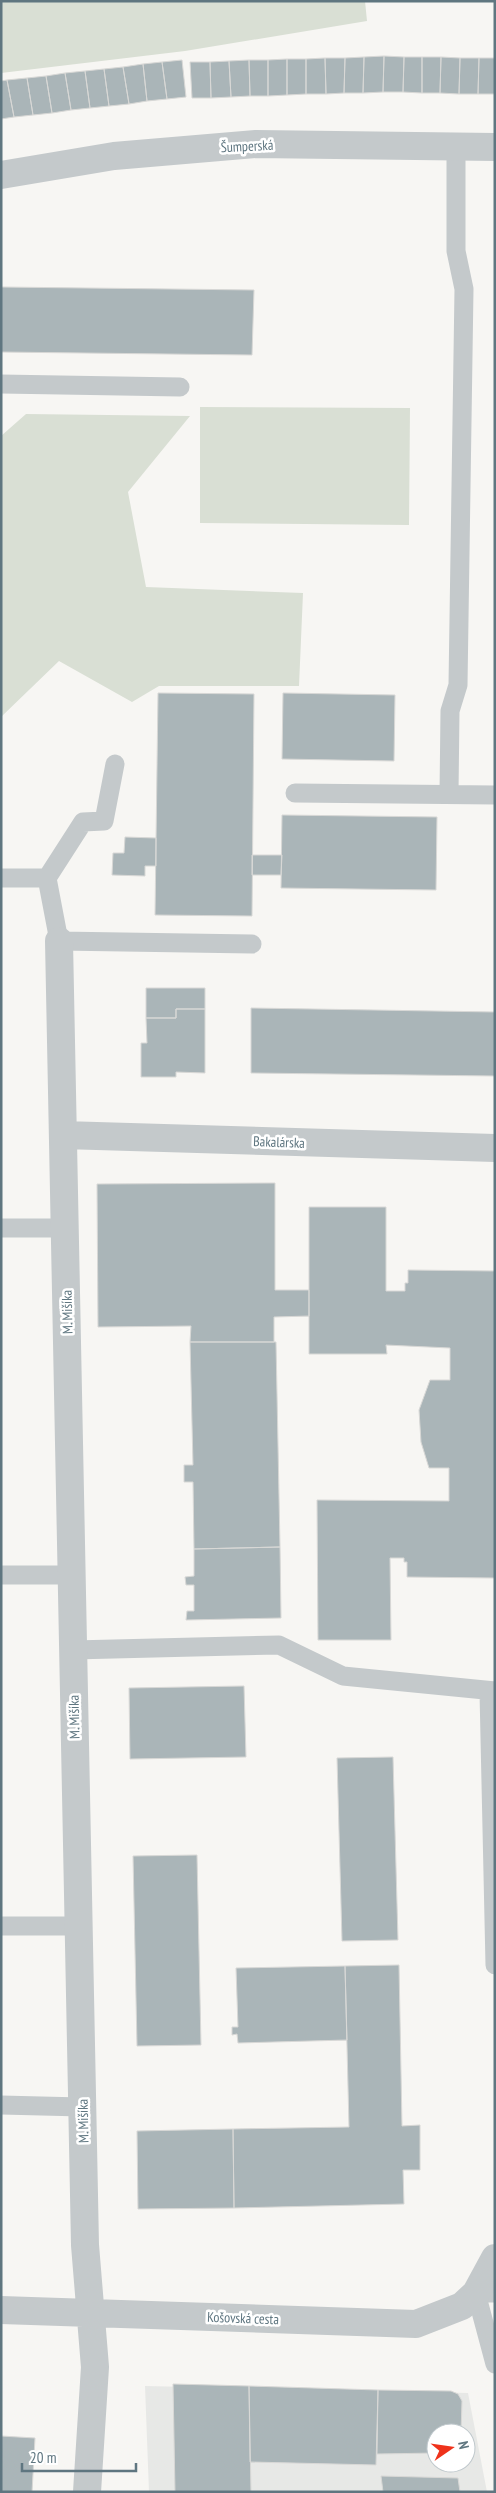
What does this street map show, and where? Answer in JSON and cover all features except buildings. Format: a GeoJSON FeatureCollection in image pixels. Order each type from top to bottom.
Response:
{"type":"FeatureCollection","features":[{"type":"Feature","properties":{"kind":"street","name":"Šumperská"},"geometry":{"type":"LineString","coordinates":[[1,175],[114,156],[256,144],[495,147]]}},
{"type":"Feature","properties":{"kind":"street","name":"M. Mišíka"},"geometry":{"type":"LineString","coordinates":[[59,941],[85,2245],[95,2367],[87,2492]]}},
{"type":"Feature","properties":{"kind":"street","name":"Bakalárska"},"geometry":{"type":"LineString","coordinates":[[63,1136],[495,1148]]}},
{"type":"Feature","properties":{"kind":"street"},"geometry":{"type":"LineString","coordinates":[[485,2293],[495,2258]]}},
{"type":"Feature","properties":{"kind":"street","name":"Košovská cesta"},"geometry":{"type":"LineString","coordinates":[[1,2310],[416,2324],[462,2306],[485,2293]]}},
{"type":"Feature","properties":{"kind":"lane"},"geometry":{"type":"LineString","coordinates":[[449,794],[450,711],[458,685],[464,289],[456,251],[456,146]]}},
{"type":"Feature","properties":{"kind":"lane"},"geometry":{"type":"LineString","coordinates":[[1,384],[180,387]]}},
{"type":"Feature","properties":{"kind":"lane"},"geometry":{"type":"LineString","coordinates":[[115,764],[104,821],[82,822],[47,878],[59,941],[252,944]]}},
{"type":"Feature","properties":{"kind":"lane"},"geometry":{"type":"LineString","coordinates":[[295,793],[495,795]]}},
{"type":"Feature","properties":{"kind":"lane"},"geometry":{"type":"LineString","coordinates":[[1,878],[47,878]]}},
{"type":"Feature","properties":{"kind":"lane"},"geometry":{"type":"LineString","coordinates":[[1,1228],[65,1228]]}},
{"type":"Feature","properties":{"kind":"lane"},"geometry":{"type":"LineString","coordinates":[[1,1575],[72,1575]]}},
{"type":"Feature","properties":{"kind":"lane"},"geometry":{"type":"LineString","coordinates":[[73,1650],[279,1645],[343,1676],[492,1691],[495,1965]]}},
{"type":"Feature","properties":{"kind":"lane"},"geometry":{"type":"LineString","coordinates":[[1,1926],[79,1926]]}},
{"type":"Feature","properties":{"kind":"lane"},"geometry":{"type":"LineString","coordinates":[[1,2105],[82,2107]]}},
{"type":"Feature","properties":{"kind":"lane"},"geometry":{"type":"LineString","coordinates":[[485,2293],[495,2364]]}},
{"type":"Feature","properties":{"kind":"shaded area"},"geometry":{"type":"Polygon","coordinates":[[[1,1],[365,1],[367,21],[185,51],[1,73],[1,1]]]}},
{"type":"Feature","properties":{"kind":"shaded area"},"geometry":{"type":"Polygon","coordinates":[[[200,407],[410,408],[409,525],[200,523],[200,407]]]}},
{"type":"Feature","properties":{"kind":"shaded area"},"geometry":{"type":"Polygon","coordinates":[[[26,414],[190,416],[128,492],[146,587],[303,593],[299,686],[159,686],[132,702],[59,661],[1,717],[1,436],[26,414]]]}},
{"type":"Feature","properties":{"kind":"shaded area"},"geometry":{"type":"Polygon","coordinates":[[[145,2386],[468,2393],[474,2423],[426,2423],[426,2473],[476,2473],[476,2435],[487,2492],[149,2492],[145,2386]]]}}]}
